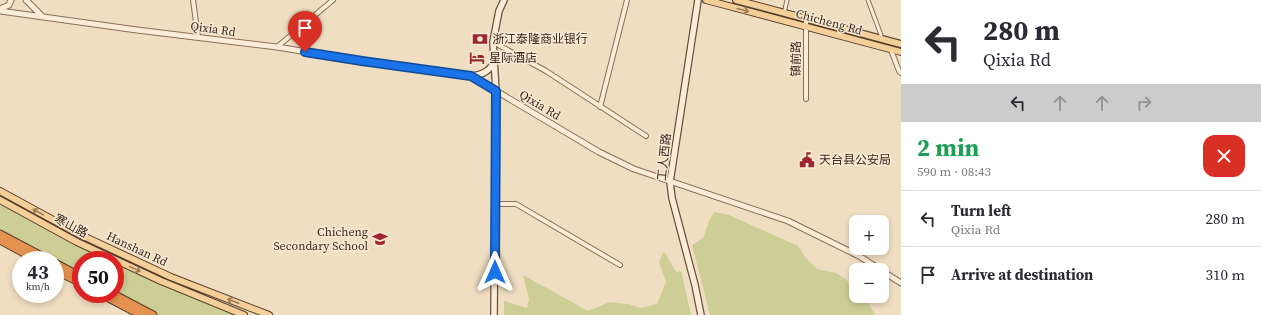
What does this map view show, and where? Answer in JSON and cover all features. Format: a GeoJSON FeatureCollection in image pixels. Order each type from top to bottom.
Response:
{"type":"FeatureCollection","features":[{"type":"Feature","properties":{"kind":"highway"},"geometry":{"type":"LineString","coordinates":[[0,234],[32,251]]}},
{"type":"Feature","properties":{"kind":"highway"},"geometry":{"type":"LineString","coordinates":[[0,240],[20,251]]}},
{"type":"Feature","properties":{"kind":"highway"},"geometry":{"type":"LineString","coordinates":[[124,300],[153,315]]}},
{"type":"Feature","properties":{"kind":"highway"},"geometry":{"type":"LineString","coordinates":[[118,303],[140,315]]}},
{"type":"Feature","properties":{"kind":"main road"},"geometry":{"type":"LineString","coordinates":[[494,315],[496,91],[493,42],[499,11],[504,0]]}},
{"type":"Feature","properties":{"kind":"main road","name":"工人西路"},"geometry":{"type":"LineString","coordinates":[[698,0],[670,182],[672,198],[695,285],[701,315]]}},
{"type":"Feature","properties":{"kind":"main road","name":"Chicheng Rd"},"geometry":{"type":"LineString","coordinates":[[706,0],[901,52]]}},
{"type":"Feature","properties":{"kind":"main road","name":"Chicheng Rd"},"geometry":{"type":"LineString","coordinates":[[736,0],[901,44]]}},
{"type":"Feature","properties":{"kind":"main road"},"geometry":{"type":"LineString","coordinates":[[471,76],[481,75],[490,70],[494,62]]}},
{"type":"Feature","properties":{"kind":"main road","name":"Hanshan Rd"},"geometry":{"type":"LineString","coordinates":[[0,191],[80,234],[164,273],[269,315]]}},
{"type":"Feature","properties":{"kind":"main road","name":"寒山路"},"geometry":{"type":"LineString","coordinates":[[0,200],[84,245],[161,281],[244,315]]}},
{"type":"Feature","properties":{"kind":"street"},"geometry":{"type":"LineString","coordinates":[[0,10],[9,5],[11,0]]}},
{"type":"Feature","properties":{"kind":"street"},"geometry":{"type":"LineString","coordinates":[[26,0],[42,16]]}},
{"type":"Feature","properties":{"kind":"street"},"geometry":{"type":"LineString","coordinates":[[192,0],[198,36]]}},
{"type":"Feature","properties":{"kind":"street"},"geometry":{"type":"LineString","coordinates":[[277,47],[333,0]]}},
{"type":"Feature","properties":{"kind":"street"},"geometry":{"type":"LineString","coordinates":[[600,107],[627,0]]}},
{"type":"Feature","properties":{"kind":"street"},"geometry":{"type":"LineString","coordinates":[[785,9],[787,0]]}},
{"type":"Feature","properties":{"kind":"street"},"geometry":{"type":"LineString","coordinates":[[868,0],[881,35]]}},
{"type":"Feature","properties":{"kind":"street","name":"Qixia Rd"},"geometry":{"type":"LineString","coordinates":[[0,10],[137,30],[198,36],[277,47],[362,61],[471,76],[599,152],[634,169],[788,221],[870,263]]}},
{"type":"Feature","properties":{"kind":"street","name":"镇前路"},"geometry":{"type":"LineString","coordinates":[[806,19],[806,99]]}},
{"type":"Feature","properties":{"kind":"street"},"geometry":{"type":"LineString","coordinates":[[493,42],[546,71],[646,136]]}},
{"type":"Feature","properties":{"kind":"street"},"geometry":{"type":"LineString","coordinates":[[892,50],[901,74]]}},
{"type":"Feature","properties":{"kind":"street"},"geometry":{"type":"LineString","coordinates":[[495,204],[516,204],[620,265]]}},
{"type":"Feature","properties":{"kind":"street","name":"Qixia Rd"},"geometry":{"type":"LineString","coordinates":[[889,275],[901,283]]}},
{"type":"Feature","properties":{"kind":"green space"},"geometry":{"type":"Polygon","coordinates":[[[0,200],[77,242],[98,251],[72,251],[72,271],[64,266],[64,251],[32,251],[0,234],[0,200]]]}},
{"type":"Feature","properties":{"kind":"green space"},"geometry":{"type":"Polygon","coordinates":[[[714,212],[729,215],[798,246],[805,257],[817,269],[836,273],[849,283],[849,303],[868,303],[875,315],[710,315],[692,245],[703,238],[714,212]]]}},
{"type":"Feature","properties":{"kind":"green space"},"geometry":{"type":"Polygon","coordinates":[[[664,251],[676,272],[681,271],[691,315],[504,315],[504,301],[527,308],[529,299],[523,275],[588,311],[610,302],[628,304],[641,308],[657,304],[666,282],[659,262],[664,251]]]}},
{"type":"Feature","properties":{"kind":"green space"},"geometry":{"type":"Polygon","coordinates":[[[124,263],[244,315],[153,315],[124,299],[124,263]]]}},
{"type":"Feature","properties":{"kind":"place","name":"浙江泰隆商业银行"},"geometry":{"type":"Point","coordinates":[480,39]}},
{"type":"Feature","properties":{"kind":"place","name":"星际酒店"},"geometry":{"type":"Point","coordinates":[477,58]}},
{"type":"Feature","properties":{"kind":"place","name":"天台县公安局"},"geometry":{"type":"Point","coordinates":[807,160]}},
{"type":"Feature","properties":{"kind":"place","name":"Chicheng Secondary School"},"geometry":{"type":"Point","coordinates":[380,239]}},
{"type":"Feature","properties":{"kind":"route"},"geometry":{"type":"LineString","coordinates":[[305,52],[471,76],[496,91],[495,272]]}}]}
